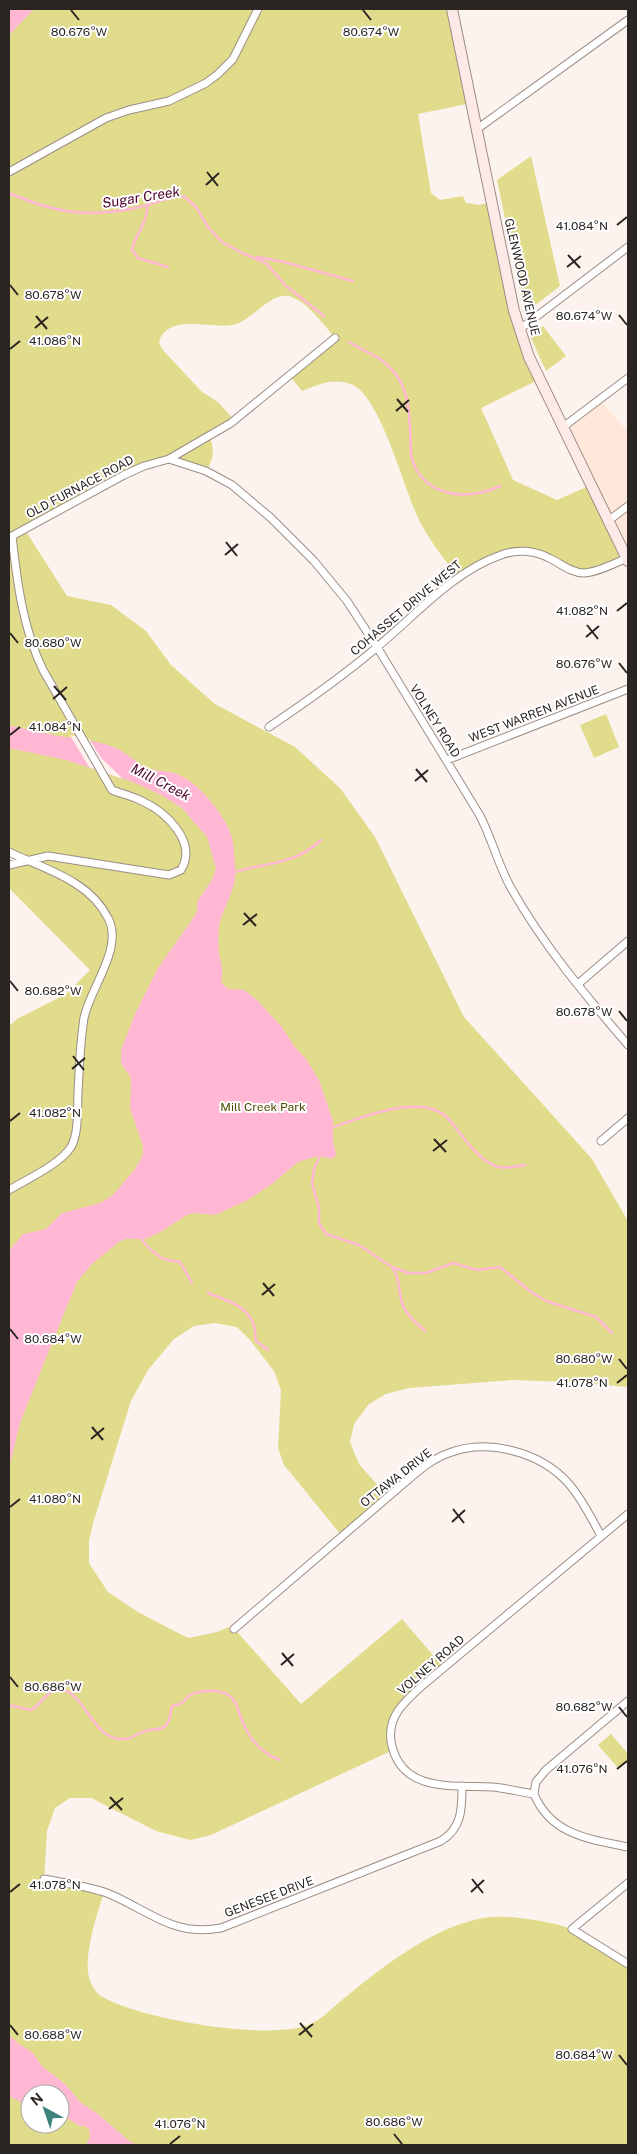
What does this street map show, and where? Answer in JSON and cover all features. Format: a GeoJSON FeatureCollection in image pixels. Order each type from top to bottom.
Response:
{"type":"FeatureCollection","features":[{"type":"Feature","properties":{"kind":"main road","name":"GLENWOOD AVENUE"},"geometry":{"type":"LineString","coordinates":[[452,9],[514,310],[520,329],[529,357],[628,560]]}},
{"type":"Feature","properties":{"kind":"street"},"geometry":{"type":"LineString","coordinates":[[9,172],[106,118],[130,110],[170,101],[206,83],[231,61],[258,9]]}},
{"type":"Feature","properties":{"kind":"street"},"geometry":{"type":"LineString","coordinates":[[477,129],[628,20]]}},
{"type":"Feature","properties":{"kind":"street"},"geometry":{"type":"LineString","coordinates":[[520,329],[628,247]]}},
{"type":"Feature","properties":{"kind":"street","name":"OLD FURNACE ROAD"},"geometry":{"type":"LineString","coordinates":[[9,865],[42,857],[61,858],[173,875],[181,870],[185,863],[186,850],[176,827],[162,814],[142,801],[112,790],[43,670],[29,640],[10,535],[124,475],[144,466],[169,459],[231,423],[335,338]]}},
{"type":"Feature","properties":{"kind":"street"},"geometry":{"type":"LineString","coordinates":[[564,427],[628,378]]}},
{"type":"Feature","properties":{"kind":"street","name":"VOLNEY ROAD"},"geometry":{"type":"LineString","coordinates":[[169,459],[211,473],[232,485],[253,502],[312,559],[334,584],[377,647],[447,760],[491,836],[517,899],[578,984],[628,1045]]}},
{"type":"Feature","properties":{"kind":"street"},"geometry":{"type":"LineString","coordinates":[[608,521],[628,506]]}},
{"type":"Feature","properties":{"kind":"street","name":"COHASSET DRIVE WEST"},"geometry":{"type":"LineString","coordinates":[[269,727],[320,692],[474,566],[496,556],[515,551],[537,553],[571,570],[583,573],[599,570],[628,560]]}},
{"type":"Feature","properties":{"kind":"street","name":"WEST WARREN AVENUE"},"geometry":{"type":"LineString","coordinates":[[447,760],[628,689]]}},
{"type":"Feature","properties":{"kind":"street"},"geometry":{"type":"LineString","coordinates":[[9,852],[67,879],[87,891],[110,920],[113,942],[89,1000],[85,1017],[81,1044],[77,1124],[71,1146],[54,1163],[9,1190]]}},
{"type":"Feature","properties":{"kind":"street"},"geometry":{"type":"LineString","coordinates":[[578,984],[628,941]]}},
{"type":"Feature","properties":{"kind":"street"},"geometry":{"type":"LineString","coordinates":[[601,1141],[628,1118]]}},
{"type":"Feature","properties":{"kind":"street","name":"OTTAWA DRIVE"},"geometry":{"type":"LineString","coordinates":[[234,1629],[416,1473],[437,1458],[459,1450],[490,1447],[509,1450],[537,1460],[569,1484],[602,1536]]}},
{"type":"Feature","properties":{"kind":"street","name":"VOLNEY ROAD"},"geometry":{"type":"LineString","coordinates":[[534,1794],[495,1787],[422,1782],[414,1778],[401,1766],[390,1740],[391,1728],[398,1709],[423,1685],[628,1514]]}},
{"type":"Feature","properties":{"kind":"street"},"geometry":{"type":"LineString","coordinates":[[628,1701],[546,1770],[536,1782],[534,1794],[543,1810],[555,1822],[572,1834],[628,1847]]}},
{"type":"Feature","properties":{"kind":"street","name":"GENESEE DRIVE"},"geometry":{"type":"LineString","coordinates":[[44,1879],[104,1892],[176,1927],[194,1930],[221,1928],[441,1841],[452,1833],[459,1821],[462,1786]]}},
{"type":"Feature","properties":{"kind":"street"},"geometry":{"type":"LineString","coordinates":[[628,1883],[572,1929],[628,1964]]}},
{"type":"Feature","properties":{"kind":"shaded area"},"geometry":{"type":"Polygon","coordinates":[[[600,399],[628,433],[628,561],[563,427],[600,399]]]}},
{"type":"Feature","properties":{"kind":"green space","name":"Mill Creek Park"},"geometry":{"type":"Polygon","coordinates":[[[9,9],[452,9],[472,103],[418,114],[431,193],[440,200],[463,196],[466,203],[479,205],[492,202],[520,329],[540,379],[481,408],[513,480],[557,500],[591,485],[627,558],[583,573],[548,557],[515,551],[459,578],[421,524],[383,427],[374,408],[364,394],[353,385],[340,382],[321,384],[302,391],[289,375],[335,338],[308,308],[289,296],[274,298],[247,319],[232,325],[190,324],[171,328],[164,333],[159,342],[162,349],[201,391],[219,403],[234,420],[209,436],[213,454],[206,471],[169,459],[144,466],[25,530],[67,596],[111,605],[146,631],[171,665],[215,704],[295,747],[340,788],[375,837],[464,1017],[592,1159],[628,1221],[628,1387],[512,1380],[409,1388],[386,1394],[369,1404],[354,1424],[350,1442],[359,1464],[388,1497],[342,1536],[284,1465],[278,1448],[281,1390],[274,1371],[250,1340],[237,1327],[215,1323],[194,1326],[174,1339],[148,1370],[131,1401],[94,1520],[89,1540],[89,1563],[108,1592],[138,1612],[189,1638],[217,1632],[232,1626],[301,1704],[402,1619],[444,1668],[393,1718],[393,1750],[211,1835],[190,1840],[156,1831],[91,1798],[70,1798],[55,1808],[47,1831],[44,1879],[104,1892],[91,1936],[88,1961],[90,1981],[99,1995],[119,2005],[144,2013],[173,2020],[237,2029],[292,2029],[311,2024],[414,1946],[452,1927],[472,1921],[491,1917],[521,1918],[556,1924],[573,1930],[628,1964],[628,2145],[9,2145],[9,1026],[17,1019],[66,994],[90,970],[9,888],[9,865],[25,861],[9,852],[9,9]]]}},
{"type":"Feature","properties":{"kind":"green space"},"geometry":{"type":"Polygon","coordinates":[[[531,156],[560,286],[525,313],[497,180],[531,156]]]}},
{"type":"Feature","properties":{"kind":"green space"},"geometry":{"type":"Polygon","coordinates":[[[543,326],[566,356],[546,371],[530,336],[543,326]]]}},
{"type":"Feature","properties":{"kind":"green space"},"geometry":{"type":"Polygon","coordinates":[[[606,714],[619,747],[594,758],[580,725],[606,714]]]}},
{"type":"Feature","properties":{"kind":"green space"},"geometry":{"type":"Polygon","coordinates":[[[611,1734],[628,1754],[628,1761],[619,1769],[598,1745],[611,1734]]]}},
{"type":"Feature","properties":{"kind":"water"},"geometry":{"type":"Polygon","coordinates":[[[9,9],[34,9],[9,35],[9,9]]]}},
{"type":"Feature","properties":{"kind":"water","name":"Mill Creek"},"geometry":{"type":"Polygon","coordinates":[[[9,726],[108,745],[120,750],[148,768],[177,774],[186,778],[212,802],[226,823],[230,833],[235,863],[234,884],[219,927],[221,982],[228,989],[244,990],[257,1000],[281,1026],[295,1047],[307,1060],[319,1080],[333,1121],[333,1140],[336,1155],[332,1159],[318,1156],[298,1162],[272,1184],[246,1201],[215,1215],[194,1213],[187,1215],[146,1239],[125,1239],[92,1264],[77,1282],[56,1333],[20,1423],[9,1468],[9,1251],[23,1234],[46,1229],[62,1213],[100,1203],[113,1195],[135,1169],[143,1155],[143,1146],[130,1108],[131,1078],[121,1063],[121,1050],[135,1014],[158,968],[194,917],[197,911],[197,902],[212,880],[216,868],[207,837],[182,808],[163,796],[133,782],[66,760],[9,748],[9,726]]]}},
{"type":"Feature","properties":{"kind":"water"},"geometry":{"type":"Polygon","coordinates":[[[9,2035],[32,2052],[42,2066],[65,2084],[20,2084],[20,2102],[9,2096],[9,2035]]]}},
{"type":"Feature","properties":{"kind":"water"},"geometry":{"type":"Polygon","coordinates":[[[70,2090],[80,2102],[137,2145],[86,2145],[90,2137],[89,2129],[85,2126],[80,2126],[70,2120],[70,2090]]]}},
{"type":"Feature","properties":{"kind":"pier"},"geometry":{"type":"Polygon","coordinates":[[[70,735],[89,739],[102,759],[123,779],[89,767],[70,735]]]}},
{"type":"Feature","properties":{"kind":"waterway","name":"Sugar Creek"},"geometry":{"type":"LineString","coordinates":[[9,193],[58,210],[89,213],[140,207],[168,198],[185,197],[196,207],[208,227],[222,242],[266,263],[286,286],[324,316]]}},
{"type":"Feature","properties":{"kind":"waterway"},"geometry":{"type":"LineString","coordinates":[[147,205],[146,216],[132,250],[138,258],[168,267]]}},
{"type":"Feature","properties":{"kind":"waterway"},"geometry":{"type":"LineString","coordinates":[[257,257],[284,262],[353,281]]}},
{"type":"Feature","properties":{"kind":"waterway","name":"Sugar Creek"},"geometry":{"type":"LineString","coordinates":[[349,342],[380,359],[391,368],[399,379],[408,402],[411,455],[416,469],[424,480],[447,492],[460,494],[473,494],[500,486]]}},
{"type":"Feature","properties":{"kind":"waterway"},"geometry":{"type":"LineString","coordinates":[[235,872],[291,858],[301,854],[321,840]]}},
{"type":"Feature","properties":{"kind":"waterway"},"geometry":{"type":"LineString","coordinates":[[334,1127],[383,1111],[409,1107],[432,1109],[446,1116],[475,1151],[492,1165],[505,1168],[525,1165]]}},
{"type":"Feature","properties":{"kind":"waterway"},"geometry":{"type":"LineString","coordinates":[[320,1156],[314,1169],[312,1183],[319,1208],[319,1223],[326,1234],[359,1245],[392,1267],[408,1273],[426,1273],[453,1263],[477,1270],[500,1267],[531,1292],[546,1301],[596,1317],[612,1333]]}},
{"type":"Feature","properties":{"kind":"waterway"},"geometry":{"type":"LineString","coordinates":[[141,1239],[163,1259],[180,1262],[192,1283]]}},
{"type":"Feature","properties":{"kind":"waterway"},"geometry":{"type":"LineString","coordinates":[[393,1269],[398,1280],[404,1308],[410,1317],[425,1331]]}},
{"type":"Feature","properties":{"kind":"waterway"},"geometry":{"type":"LineString","coordinates":[[208,1293],[235,1304],[247,1313],[254,1326],[256,1341],[268,1350]]}},
{"type":"Feature","properties":{"kind":"waterway"},"geometry":{"type":"LineString","coordinates":[[9,1705],[31,1710],[54,1691],[68,1692],[76,1698],[96,1725],[104,1732],[113,1738],[124,1739],[145,1731],[165,1727],[169,1720],[172,1706],[182,1703],[191,1694],[204,1691],[224,1693],[234,1700],[246,1730],[255,1743],[266,1753],[280,1760]]}}]}
